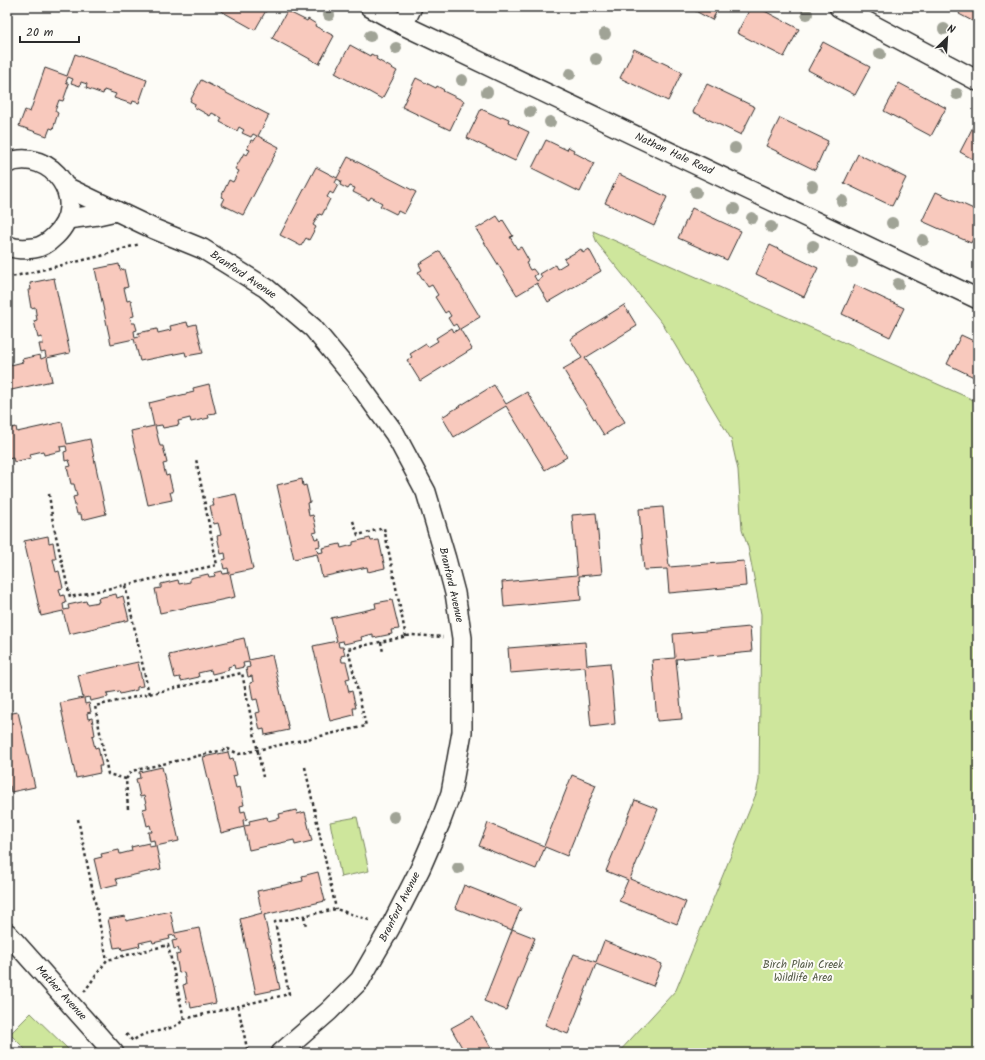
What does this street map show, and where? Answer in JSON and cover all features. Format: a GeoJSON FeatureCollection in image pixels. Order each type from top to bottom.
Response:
{"type":"FeatureCollection","features":[{"type":"Feature","properties":{"kind":"street","name":"Nathan Hale Road"},"geometry":{"type":"LineString","coordinates":[[370,7],[403,25],[978,299]]}},
{"type":"Feature","properties":{"kind":"street"},"geometry":{"type":"LineString","coordinates":[[403,25],[412,7]]}},
{"type":"Feature","properties":{"kind":"street"},"geometry":{"type":"LineString","coordinates":[[839,7],[978,81]]}},
{"type":"Feature","properties":{"kind":"street"},"geometry":{"type":"LineString","coordinates":[[7,163],[15,160],[31,160],[45,165],[57,174],[66,187],[69,198],[67,219],[60,231],[50,241],[38,247],[24,249],[7,246]]}},
{"type":"Feature","properties":{"kind":"street","name":"Branford Avenue"},"geometry":{"type":"LineString","coordinates":[[66,187],[154,229],[203,249],[266,288],[313,328],[356,380],[395,434],[426,492],[455,593],[462,638],[462,732],[451,794],[420,869],[390,928],[360,980],[329,1011],[281,1053]]}},
{"type":"Feature","properties":{"kind":"street"},"geometry":{"type":"LineString","coordinates":[[67,219],[116,211]]}},
{"type":"Feature","properties":{"kind":"street","name":"Mather Avenue"},"geometry":{"type":"LineString","coordinates":[[7,933],[114,1053]]}},
{"type":"Feature","properties":{"kind":"path"},"geometry":{"type":"LineString","coordinates":[[7,278],[101,256],[144,244]]}},
{"type":"Feature","properties":{"kind":"path"},"geometry":{"type":"LineString","coordinates":[[49,494],[53,523],[70,597],[217,566],[196,459]]}},
{"type":"Feature","properties":{"kind":"path"},"geometry":{"type":"LineString","coordinates":[[353,521],[358,534],[384,528],[406,637]]}},
{"type":"Feature","properties":{"kind":"path"},"geometry":{"type":"LineString","coordinates":[[125,586],[149,694]]}},
{"type":"Feature","properties":{"kind":"path"},"geometry":{"type":"LineString","coordinates":[[128,809],[126,779],[132,771],[228,749],[238,754],[366,726],[348,649],[412,636],[462,638]]}},
{"type":"Feature","properties":{"kind":"path"},"geometry":{"type":"LineString","coordinates":[[381,642],[383,652]]}},
{"type":"Feature","properties":{"kind":"path"},"geometry":{"type":"LineString","coordinates":[[126,779],[108,774],[95,706],[242,673],[264,777]]}},
{"type":"Feature","properties":{"kind":"path"},"geometry":{"type":"LineString","coordinates":[[306,767],[336,909]]}},
{"type":"Feature","properties":{"kind":"path"},"geometry":{"type":"LineString","coordinates":[[78,819],[107,960]]}},
{"type":"Feature","properties":{"kind":"path"},"geometry":{"type":"LineString","coordinates":[[126,1034],[133,1041],[143,1035],[179,1025],[184,1019],[289,994],[275,922],[336,909],[390,928]]}},
{"type":"Feature","properties":{"kind":"path"},"geometry":{"type":"LineString","coordinates":[[304,916],[306,926]]}},
{"type":"Feature","properties":{"kind":"path"},"geometry":{"type":"LineString","coordinates":[[74,1007],[107,960],[168,945],[184,1019]]}},
{"type":"Feature","properties":{"kind":"path"},"geometry":{"type":"LineString","coordinates":[[238,1006],[248,1053]]}},
{"type":"Feature","properties":{"kind":"green space","name":"Birch Plain Creek Wildlife Area"},"geometry":{"type":"Polygon","coordinates":[[[593,231],[978,402],[978,1053],[618,1053],[676,990],[756,794],[759,780],[761,614],[748,547],[742,530],[738,470],[731,439],[662,323],[597,243],[593,231]]]}},
{"type":"Feature","properties":{"kind":"green space"},"geometry":{"type":"Polygon","coordinates":[[[357,817],[369,871],[341,877],[330,822],[357,817]]]}},
{"type":"Feature","properties":{"kind":"green space"},"geometry":{"type":"Polygon","coordinates":[[[31,1013],[69,1050],[66,1053],[29,1053],[10,1034],[31,1013]]]}},
{"type":"Feature","properties":{"kind":"building"},"geometry":{"type":"Polygon","coordinates":[[[214,7],[268,7],[255,30],[214,7]]]}},
{"type":"Feature","properties":{"kind":"building"},"geometry":{"type":"Polygon","coordinates":[[[688,7],[719,7],[712,20],[688,7]]]}},
{"type":"Feature","properties":{"kind":"building"},"geometry":{"type":"Polygon","coordinates":[[[751,7],[757,7],[799,29],[784,57],[737,33],[751,7]]]}},
{"type":"Feature","properties":{"kind":"building"},"geometry":{"type":"Polygon","coordinates":[[[962,7],[978,7],[978,24],[959,14],[962,7]]]}},
{"type":"Feature","properties":{"kind":"building"},"geometry":{"type":"Polygon","coordinates":[[[287,11],[307,21],[308,19],[316,24],[315,26],[334,36],[319,64],[272,38],[287,11]]]}},
{"type":"Feature","properties":{"kind":"building"},"geometry":{"type":"Polygon","coordinates":[[[823,42],[870,67],[855,95],[808,70],[823,42]]]}},
{"type":"Feature","properties":{"kind":"building"},"geometry":{"type":"Polygon","coordinates":[[[350,45],[370,56],[371,54],[377,57],[376,59],[397,71],[382,99],[335,73],[350,45]]]}},
{"type":"Feature","properties":{"kind":"building"},"geometry":{"type":"Polygon","coordinates":[[[634,49],[682,72],[668,101],[620,78],[634,49]]]}},
{"type":"Feature","properties":{"kind":"building"},"geometry":{"type":"Polygon","coordinates":[[[75,54],[147,80],[139,103],[133,101],[132,104],[114,98],[116,94],[104,90],[103,94],[86,88],[87,84],[81,82],[80,86],[71,83],[73,79],[68,77],[66,82],[69,84],[63,101],[59,100],[55,111],[58,113],[53,129],[50,128],[47,136],[19,126],[25,110],[30,112],[45,68],[67,76],[75,54]]]}},
{"type":"Feature","properties":{"kind":"building"},"geometry":{"type":"Polygon","coordinates":[[[416,78],[436,88],[437,86],[444,90],[443,91],[464,101],[450,130],[402,107],[416,78]]]}},
{"type":"Feature","properties":{"kind":"building"},"geometry":{"type":"Polygon","coordinates":[[[201,80],[269,115],[258,136],[279,147],[243,215],[221,204],[224,198],[221,197],[229,180],[233,182],[239,171],[235,169],[244,153],[247,155],[250,150],[247,149],[251,140],[254,141],[257,136],[253,134],[251,137],[242,133],[244,130],[239,127],[237,131],[220,122],[222,118],[212,113],[210,116],[194,107],[195,104],[190,101],[201,80]]]}},
{"type":"Feature","properties":{"kind":"building"},"geometry":{"type":"Polygon","coordinates":[[[899,83],[946,108],[931,136],[884,111],[899,83]]]}},
{"type":"Feature","properties":{"kind":"building"},"geometry":{"type":"Polygon","coordinates":[[[707,84],[755,107],[741,135],[693,112],[707,84]]]}},
{"type":"Feature","properties":{"kind":"building"},"geometry":{"type":"Polygon","coordinates":[[[481,109],[501,118],[502,116],[509,119],[508,122],[529,132],[515,161],[467,138],[481,109]]]}},
{"type":"Feature","properties":{"kind":"building"},"geometry":{"type":"Polygon","coordinates":[[[780,118],[828,141],[815,170],[766,146],[780,118]]]}},
{"type":"Feature","properties":{"kind":"building"},"geometry":{"type":"Polygon","coordinates":[[[975,123],[978,125],[978,162],[960,152],[975,123]]]}},
{"type":"Feature","properties":{"kind":"building"},"geometry":{"type":"Polygon","coordinates":[[[546,140],[567,150],[568,147],[574,150],[573,152],[594,163],[580,192],[532,168],[546,140]]]}},
{"type":"Feature","properties":{"kind":"building"},"geometry":{"type":"Polygon","coordinates":[[[858,154],[906,178],[892,206],[844,183],[858,154]]]}},
{"type":"Feature","properties":{"kind":"building"},"geometry":{"type":"Polygon","coordinates":[[[348,157],[416,192],[404,214],[398,211],[396,214],[380,206],[382,203],[371,197],[369,200],[353,192],[355,188],[350,186],[348,189],[340,185],[341,181],[337,179],[335,183],[338,185],[333,194],[330,192],[327,197],[330,199],[322,215],[319,214],[313,225],[316,227],[309,240],[306,238],[301,246],[280,235],[316,167],[337,178],[348,157]]]}},
{"type":"Feature","properties":{"kind":"building"},"geometry":{"type":"Polygon","coordinates":[[[619,174],[667,197],[654,226],[605,203],[619,174]]]}},
{"type":"Feature","properties":{"kind":"building"},"geometry":{"type":"Polygon","coordinates":[[[936,192],[978,211],[978,228],[971,243],[922,221],[936,192]]]}},
{"type":"Feature","properties":{"kind":"building"},"geometry":{"type":"Polygon","coordinates":[[[692,208],[741,231],[727,260],[678,238],[692,208]]]}},
{"type":"Feature","properties":{"kind":"building"},"geometry":{"type":"Polygon","coordinates":[[[497,216],[501,222],[503,220],[513,236],[510,237],[517,249],[521,247],[529,261],[526,263],[530,270],[533,269],[537,274],[534,276],[537,281],[542,277],[540,274],[555,265],[557,269],[567,263],[564,259],[581,249],[583,253],[589,249],[601,271],[548,302],[537,283],[517,295],[476,229],[497,216]]]}},
{"type":"Feature","properties":{"kind":"building"},"geometry":{"type":"Polygon","coordinates":[[[770,245],[818,268],[804,297],[756,274],[770,245]]]}},
{"type":"Feature","properties":{"kind":"building"},"geometry":{"type":"Polygon","coordinates":[[[440,251],[480,317],[460,329],[472,349],[420,381],[407,360],[412,357],[410,354],[426,344],[428,347],[438,341],[436,338],[452,328],[454,332],[459,329],[456,324],[453,326],[448,318],[451,316],[448,311],[445,313],[435,297],[438,295],[432,285],[428,287],[418,272],[422,270],[419,264],[440,251]]]}},
{"type":"Feature","properties":{"kind":"building"},"geometry":{"type":"Polygon","coordinates":[[[119,264],[120,270],[124,269],[128,287],[124,288],[127,301],[131,300],[134,316],[130,317],[132,323],[135,323],[137,330],[134,331],[135,338],[139,337],[138,333],[157,329],[158,333],[171,330],[170,326],[187,322],[188,326],[196,324],[203,353],[186,356],[185,352],[140,361],[134,339],[111,344],[95,269],[119,264]]]}},
{"type":"Feature","properties":{"kind":"building"},"geometry":{"type":"Polygon","coordinates":[[[54,278],[70,353],[47,358],[52,381],[7,391],[7,363],[10,362],[11,365],[23,362],[22,359],[40,355],[41,359],[46,357],[45,352],[41,353],[39,344],[43,344],[42,337],[38,338],[34,321],[37,320],[35,307],[31,308],[28,290],[31,290],[30,283],[54,278]]]}},
{"type":"Feature","properties":{"kind":"building"},"geometry":{"type":"Polygon","coordinates":[[[855,285],[904,308],[890,337],[842,314],[855,285]]]}},
{"type":"Feature","properties":{"kind":"building"},"geometry":{"type":"Polygon","coordinates":[[[624,305],[637,326],[585,358],[625,422],[604,435],[563,369],[582,358],[570,339],[624,305]]]}},
{"type":"Feature","properties":{"kind":"building"},"geometry":{"type":"Polygon","coordinates":[[[961,335],[978,343],[978,379],[947,364],[961,335]]]}},
{"type":"Feature","properties":{"kind":"building"},"geometry":{"type":"Polygon","coordinates":[[[209,384],[216,413],[208,414],[209,418],[191,422],[190,418],[178,421],[179,425],[163,428],[162,425],[155,426],[160,446],[163,446],[167,463],[163,464],[166,476],[169,475],[173,492],[170,492],[172,500],[148,505],[131,431],[154,426],[149,403],[194,392],[193,388],[209,384]]]}},
{"type":"Feature","properties":{"kind":"building"},"geometry":{"type":"Polygon","coordinates":[[[494,385],[506,404],[527,392],[567,457],[545,470],[506,406],[454,437],[442,417],[494,385]]]}},
{"type":"Feature","properties":{"kind":"building"},"geometry":{"type":"Polygon","coordinates":[[[62,422],[67,444],[90,439],[106,514],[82,520],[81,514],[77,514],[73,497],[77,496],[74,484],[71,484],[67,467],[71,466],[69,460],[65,461],[64,452],[67,451],[66,446],[60,447],[61,451],[44,455],[43,451],[30,454],[31,458],[14,462],[13,458],[7,459],[7,429],[16,427],[17,432],[62,422]]]}},
{"type":"Feature","properties":{"kind":"building"},"geometry":{"type":"Polygon","coordinates":[[[302,479],[303,486],[306,485],[310,502],[307,503],[309,516],[313,515],[317,532],[313,533],[315,539],[319,538],[320,546],[316,547],[318,553],[323,552],[322,548],[340,544],[341,548],[353,545],[353,542],[370,538],[371,541],[379,540],[385,568],[368,572],[367,567],[322,577],[317,554],[294,559],[277,485],[302,479]]]}},
{"type":"Feature","properties":{"kind":"building"},"geometry":{"type":"Polygon","coordinates":[[[236,494],[253,569],[230,574],[235,597],[160,613],[155,589],[161,588],[161,584],[178,580],[179,584],[190,582],[190,578],[208,574],[209,577],[215,576],[214,573],[222,571],[223,574],[229,573],[228,568],[224,569],[222,560],[226,559],[225,553],[221,554],[217,536],[221,535],[218,523],[214,524],[210,506],[214,506],[212,499],[236,494]]]}},
{"type":"Feature","properties":{"kind":"building"},"geometry":{"type":"Polygon","coordinates":[[[663,507],[669,567],[744,561],[746,586],[669,593],[667,569],[644,570],[639,509],[663,507]]]}},
{"type":"Feature","properties":{"kind":"building"},"geometry":{"type":"Polygon","coordinates":[[[596,513],[602,574],[579,576],[581,600],[504,607],[502,582],[577,575],[572,515],[596,513]]]}},
{"type":"Feature","properties":{"kind":"building"},"geometry":{"type":"Polygon","coordinates":[[[48,536],[49,543],[53,542],[56,559],[53,559],[56,572],[59,571],[63,588],[59,589],[61,596],[64,595],[66,603],[63,604],[64,610],[69,609],[68,605],[86,601],[87,604],[99,602],[98,598],[116,594],[117,598],[123,596],[129,620],[69,634],[63,611],[41,616],[24,541],[48,536]]]}},
{"type":"Feature","properties":{"kind":"building"},"geometry":{"type":"Polygon","coordinates":[[[392,600],[399,629],[391,630],[392,634],[373,638],[373,634],[361,637],[362,640],[344,644],[343,641],[338,642],[339,647],[343,647],[345,655],[341,656],[342,662],[346,662],[350,678],[346,679],[349,692],[352,691],[356,708],[353,708],[354,715],[330,721],[313,646],[337,641],[331,618],[376,608],[375,603],[392,600]]]}},
{"type":"Feature","properties":{"kind":"building"},"geometry":{"type":"Polygon","coordinates":[[[750,627],[752,652],[676,659],[682,719],[657,721],[652,660],[675,658],[673,634],[750,627]]]}},
{"type":"Feature","properties":{"kind":"building"},"geometry":{"type":"Polygon","coordinates":[[[244,638],[249,660],[272,655],[289,730],[265,735],[264,729],[260,730],[256,713],[260,712],[257,699],[253,700],[250,683],[253,682],[252,676],[248,677],[246,668],[250,667],[249,662],[243,663],[244,667],[235,669],[234,665],[228,667],[229,670],[212,674],[211,670],[198,673],[199,677],[181,681],[180,677],[175,678],[169,655],[244,638]]]}},
{"type":"Feature","properties":{"kind":"building"},"geometry":{"type":"Polygon","coordinates":[[[585,642],[587,665],[610,663],[615,724],[591,727],[585,667],[510,673],[508,648],[585,642]]]}},
{"type":"Feature","properties":{"kind":"building"},"geometry":{"type":"Polygon","coordinates":[[[138,662],[143,686],[137,687],[137,690],[120,694],[119,691],[107,693],[108,697],[90,701],[89,697],[84,698],[85,704],[89,703],[91,712],[87,713],[88,719],[92,718],[95,735],[92,736],[95,748],[98,747],[102,766],[99,766],[100,773],[76,778],[60,703],[83,698],[78,675],[138,662]]]}},
{"type":"Feature","properties":{"kind":"building"},"geometry":{"type":"Polygon","coordinates":[[[18,712],[35,787],[11,792],[10,786],[7,786],[7,714],[18,712]]]}},
{"type":"Feature","properties":{"kind":"building"},"geometry":{"type":"Polygon","coordinates":[[[228,752],[230,759],[233,758],[237,775],[233,776],[236,788],[240,787],[244,805],[240,806],[241,812],[245,811],[247,819],[243,820],[244,826],[250,825],[249,821],[267,817],[268,821],[280,818],[279,814],[296,810],[297,814],[305,812],[312,841],[295,845],[294,840],[249,850],[244,827],[221,833],[203,757],[228,752]]]}},
{"type":"Feature","properties":{"kind":"building"},"geometry":{"type":"Polygon","coordinates":[[[162,767],[179,841],[156,846],[161,869],[116,879],[118,884],[101,888],[94,859],[102,857],[101,854],[119,850],[120,854],[132,851],[131,847],[149,843],[149,847],[155,846],[154,840],[150,841],[148,832],[152,832],[150,825],[147,826],[143,809],[147,808],[144,796],[140,797],[136,779],[140,778],[139,772],[162,767]]]}},
{"type":"Feature","properties":{"kind":"building"},"geometry":{"type":"Polygon","coordinates":[[[572,775],[596,785],[567,856],[545,847],[536,869],[479,846],[488,823],[544,846],[572,775]]]}},
{"type":"Feature","properties":{"kind":"building"},"geometry":{"type":"Polygon","coordinates":[[[635,800],[658,809],[630,879],[686,902],[677,924],[619,901],[628,880],[606,871],[635,800]]]}},
{"type":"Feature","properties":{"kind":"building"},"geometry":{"type":"Polygon","coordinates":[[[318,872],[325,901],[264,915],[280,989],[256,994],[240,919],[262,913],[257,891],[303,881],[302,876],[318,872]]]}},
{"type":"Feature","properties":{"kind":"building"},"geometry":{"type":"Polygon","coordinates":[[[464,885],[521,908],[512,929],[535,938],[506,1010],[484,1001],[512,930],[455,908],[464,885]]]}},
{"type":"Feature","properties":{"kind":"building"},"geometry":{"type":"Polygon","coordinates":[[[170,911],[175,933],[199,928],[216,1003],[191,1008],[190,1002],[187,1003],[183,985],[186,984],[184,972],[179,973],[176,955],[180,954],[178,948],[174,949],[172,941],[177,940],[175,935],[169,936],[170,939],[153,943],[152,940],[139,943],[140,946],[122,950],[121,947],[114,948],[108,919],[125,916],[126,921],[170,911]]]}},
{"type":"Feature","properties":{"kind":"building"},"geometry":{"type":"Polygon","coordinates":[[[604,941],[662,964],[653,986],[596,964],[568,1034],[545,1025],[574,954],[596,962],[604,941]]]}},
{"type":"Feature","properties":{"kind":"building"},"geometry":{"type":"Polygon","coordinates":[[[473,1016],[494,1053],[465,1053],[451,1028],[473,1016]]]}}]}
